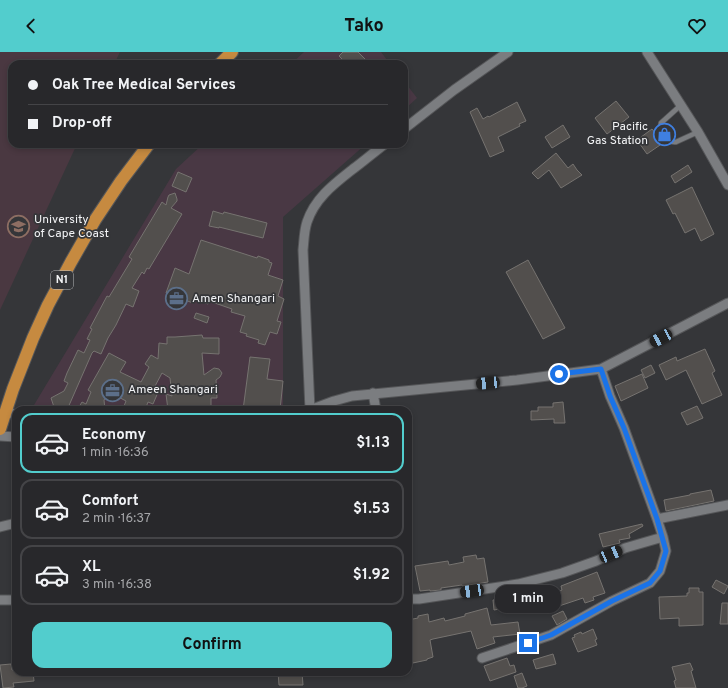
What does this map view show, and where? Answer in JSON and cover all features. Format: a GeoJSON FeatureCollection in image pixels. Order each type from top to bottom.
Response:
{"type":"FeatureCollection","features":[{"type":"Feature","properties":{"kind":"highway"},"geometry":{"type":"LineString","coordinates":[[224,60],[232,52]]}},
{"type":"Feature","properties":{"kind":"highway","name":"N1"},"geometry":{"type":"LineString","coordinates":[[13,406],[32,338],[48,306],[95,220],[121,181],[146,148]]}},
{"type":"Feature","properties":{"kind":"highway","name":"N1"},"geometry":{"type":"LineString","coordinates":[[0,429],[11,413]]}},
{"type":"Feature","properties":{"kind":"street"},"geometry":{"type":"LineString","coordinates":[[408,126],[454,90],[508,52]]}},
{"type":"Feature","properties":{"kind":"street"},"geometry":{"type":"LineString","coordinates":[[647,52],[698,132],[728,185]]}},
{"type":"Feature","properties":{"kind":"street"},"geometry":{"type":"LineString","coordinates":[[310,406],[303,250],[304,234],[307,223],[320,198],[331,186],[380,148]]}},
{"type":"Feature","properties":{"kind":"street"},"geometry":{"type":"LineString","coordinates":[[322,406],[352,396],[374,393],[517,380],[601,369],[728,303]]}},
{"type":"Feature","properties":{"kind":"street"},"geometry":{"type":"LineString","coordinates":[[482,658],[551,635],[612,601],[650,583],[660,571],[666,551],[663,537],[601,369]]}},
{"type":"Feature","properties":{"kind":"street"},"geometry":{"type":"LineString","coordinates":[[374,393],[376,406]]}},
{"type":"Feature","properties":{"kind":"street"},"geometry":{"type":"LineString","coordinates":[[0,436],[12,437]]}},
{"type":"Feature","properties":{"kind":"street"},"geometry":{"type":"LineString","coordinates":[[657,519],[728,505]]}},
{"type":"Feature","properties":{"kind":"street"},"geometry":{"type":"LineString","coordinates":[[0,527],[12,524]]}},
{"type":"Feature","properties":{"kind":"street"},"geometry":{"type":"LineString","coordinates":[[412,600],[518,584],[562,573],[596,561],[625,548],[663,537]]}},
{"type":"Feature","properties":{"kind":"street"},"geometry":{"type":"LineString","coordinates":[[0,600],[12,600]]}},
{"type":"Feature","properties":{"kind":"lane"},"geometry":{"type":"LineString","coordinates":[[681,105],[661,123],[660,129],[668,141],[672,142],[676,142],[698,132]]}},
{"type":"Feature","properties":{"kind":"shaded area","name":"University of Cape Coast"},"geometry":{"type":"Polygon","coordinates":[[[0,52],[120,52],[116,60],[8,60],[8,148],[75,148],[0,310],[0,52]]]}},
{"type":"Feature","properties":{"kind":"shaded area"},"geometry":{"type":"Polygon","coordinates":[[[304,52],[381,52],[387,60],[295,60],[304,52]]]}},
{"type":"Feature","properties":{"kind":"shaded area"},"geometry":{"type":"Polygon","coordinates":[[[408,86],[417,98],[408,106],[408,86]]]}},
{"type":"Feature","properties":{"kind":"shaded area"},"geometry":{"type":"Polygon","coordinates":[[[199,148],[361,148],[283,217],[283,406],[33,406],[176,169],[199,148]]]}},
{"type":"Feature","properties":{"kind":"building"},"geometry":{"type":"Polygon","coordinates":[[[343,52],[358,52],[365,60],[343,60],[339,56],[343,52]]]}},
{"type":"Feature","properties":{"kind":"building"},"geometry":{"type":"Polygon","coordinates":[[[616,101],[629,117],[607,134],[595,118],[616,101]]]}},
{"type":"Feature","properties":{"kind":"building"},"geometry":{"type":"Polygon","coordinates":[[[517,102],[526,121],[519,124],[520,126],[498,137],[504,151],[490,157],[470,112],[477,108],[483,119],[517,102]]]}},
{"type":"Feature","properties":{"kind":"building"},"geometry":{"type":"Polygon","coordinates":[[[563,125],[570,137],[552,148],[545,137],[563,125]]]}},
{"type":"Feature","properties":{"kind":"building"},"geometry":{"type":"Polygon","coordinates":[[[652,129],[663,143],[647,154],[637,140],[652,129]]]}},
{"type":"Feature","properties":{"kind":"building"},"geometry":{"type":"Polygon","coordinates":[[[556,153],[568,168],[573,164],[582,175],[561,188],[549,170],[538,179],[532,173],[556,153]]]}},
{"type":"Feature","properties":{"kind":"building"},"geometry":{"type":"Polygon","coordinates":[[[688,165],[692,172],[675,183],[671,176],[688,165]]]}},
{"type":"Feature","properties":{"kind":"building"},"geometry":{"type":"Polygon","coordinates":[[[178,172],[192,178],[186,192],[172,186],[178,172]]]}},
{"type":"Feature","properties":{"kind":"building"},"geometry":{"type":"Polygon","coordinates":[[[692,187],[714,234],[701,241],[695,228],[685,233],[675,213],[673,214],[666,200],[692,187]]]}},
{"type":"Feature","properties":{"kind":"building"},"geometry":{"type":"Polygon","coordinates":[[[175,193],[177,201],[171,208],[182,214],[149,269],[147,268],[144,274],[142,272],[132,288],[139,291],[133,307],[126,304],[101,354],[94,351],[92,353],[69,406],[54,406],[51,398],[64,391],[68,383],[64,381],[78,350],[84,353],[90,340],[87,339],[92,329],[90,328],[107,296],[109,297],[132,259],[129,257],[162,202],[166,205],[169,195],[175,193]]]}},
{"type":"Feature","properties":{"kind":"building"},"geometry":{"type":"Polygon","coordinates":[[[213,211],[223,214],[224,212],[267,223],[263,238],[209,226],[213,211]]]}},
{"type":"Feature","properties":{"kind":"building"},"geometry":{"type":"Polygon","coordinates":[[[201,240],[257,258],[258,256],[269,260],[269,262],[272,263],[268,275],[283,280],[278,296],[284,299],[277,321],[281,322],[277,334],[270,332],[265,345],[258,343],[259,340],[246,336],[247,334],[240,332],[245,316],[231,312],[232,309],[209,301],[208,304],[195,299],[193,303],[166,293],[175,268],[189,274],[201,240]]]}},
{"type":"Feature","properties":{"kind":"building"},"geometry":{"type":"Polygon","coordinates":[[[528,260],[565,328],[543,339],[506,272],[528,260]]]}},
{"type":"Feature","properties":{"kind":"building"},"geometry":{"type":"Polygon","coordinates":[[[196,313],[209,317],[207,323],[194,318],[196,313]]]}},
{"type":"Feature","properties":{"kind":"building"},"geometry":{"type":"Polygon","coordinates":[[[202,335],[203,338],[219,338],[219,354],[202,353],[204,375],[214,368],[219,369],[222,373],[216,380],[217,398],[211,398],[211,406],[168,406],[166,394],[172,396],[170,378],[162,373],[154,388],[159,390],[153,404],[148,402],[146,406],[124,406],[126,401],[109,392],[104,400],[105,406],[80,406],[82,402],[86,404],[91,392],[88,390],[109,353],[126,362],[120,372],[141,382],[149,367],[145,364],[151,355],[158,359],[159,343],[167,344],[167,337],[202,335]]]}},
{"type":"Feature","properties":{"kind":"building"},"geometry":{"type":"Polygon","coordinates":[[[705,349],[715,371],[712,373],[722,395],[702,404],[686,370],[666,380],[659,365],[676,357],[677,361],[705,349]]]}},
{"type":"Feature","properties":{"kind":"building"},"geometry":{"type":"Polygon","coordinates":[[[250,357],[270,359],[267,379],[283,381],[280,406],[244,406],[250,357]]]}},
{"type":"Feature","properties":{"kind":"building"},"geometry":{"type":"Polygon","coordinates":[[[651,365],[655,373],[645,378],[641,370],[651,365]]]}},
{"type":"Feature","properties":{"kind":"building"},"geometry":{"type":"Polygon","coordinates":[[[642,374],[648,388],[621,401],[615,386],[642,374]]]}},
{"type":"Feature","properties":{"kind":"building"},"geometry":{"type":"Polygon","coordinates":[[[563,402],[565,423],[554,423],[554,419],[531,420],[531,411],[538,411],[538,407],[553,407],[553,403],[563,402]]]}},
{"type":"Feature","properties":{"kind":"building"},"geometry":{"type":"Polygon","coordinates":[[[697,406],[703,418],[687,425],[681,413],[697,406]]]}},
{"type":"Feature","properties":{"kind":"building"},"geometry":{"type":"Polygon","coordinates":[[[711,490],[714,501],[666,511],[664,500],[711,490]]]}},
{"type":"Feature","properties":{"kind":"building"},"geometry":{"type":"Polygon","coordinates":[[[642,524],[643,526],[629,534],[630,538],[619,540],[620,543],[603,547],[599,534],[642,524]]]}},
{"type":"Feature","properties":{"kind":"building"},"geometry":{"type":"Polygon","coordinates":[[[476,555],[477,559],[484,558],[488,582],[441,588],[441,590],[420,591],[415,566],[448,561],[449,565],[464,562],[463,557],[476,555]]]}},
{"type":"Feature","properties":{"kind":"building"},"geometry":{"type":"Polygon","coordinates":[[[597,572],[605,593],[593,597],[594,600],[585,603],[583,598],[556,607],[551,594],[562,590],[561,586],[597,572]]]}},
{"type":"Feature","properties":{"kind":"building"},"geometry":{"type":"Polygon","coordinates":[[[716,580],[728,586],[724,594],[712,587],[716,580]]]}},
{"type":"Feature","properties":{"kind":"building"},"geometry":{"type":"Polygon","coordinates":[[[689,588],[699,588],[699,592],[703,592],[703,625],[679,626],[679,618],[660,619],[659,597],[687,596],[687,593],[689,593],[689,588]]]}},
{"type":"Feature","properties":{"kind":"building"},"geometry":{"type":"Polygon","coordinates":[[[510,598],[511,607],[494,610],[493,600],[510,598]]]}},
{"type":"Feature","properties":{"kind":"building"},"geometry":{"type":"Polygon","coordinates":[[[722,603],[728,603],[728,624],[720,624],[722,603]]]}},
{"type":"Feature","properties":{"kind":"building"},"geometry":{"type":"Polygon","coordinates":[[[487,608],[491,625],[518,622],[520,634],[493,637],[495,643],[477,649],[471,631],[433,639],[430,640],[433,657],[412,663],[412,619],[428,614],[429,622],[444,618],[445,621],[465,616],[465,614],[487,608]]]}},
{"type":"Feature","properties":{"kind":"building"},"geometry":{"type":"Polygon","coordinates":[[[563,611],[567,619],[557,625],[552,616],[563,611]]]}},
{"type":"Feature","properties":{"kind":"building"},"geometry":{"type":"Polygon","coordinates":[[[593,629],[597,639],[595,640],[597,645],[578,652],[572,638],[575,637],[574,635],[581,632],[582,634],[593,629]]]}},
{"type":"Feature","properties":{"kind":"building"},"geometry":{"type":"Polygon","coordinates":[[[553,654],[556,664],[536,669],[533,660],[553,654]]]}},
{"type":"Feature","properties":{"kind":"building"},"geometry":{"type":"Polygon","coordinates":[[[507,658],[510,666],[514,665],[516,672],[490,681],[484,666],[507,658]]]}},
{"type":"Feature","properties":{"kind":"building"},"geometry":{"type":"Polygon","coordinates":[[[690,663],[693,670],[691,671],[696,688],[676,688],[674,681],[676,680],[672,667],[690,663]]]}},
{"type":"Feature","properties":{"kind":"building"},"geometry":{"type":"Polygon","coordinates":[[[11,664],[12,676],[33,676],[34,681],[13,683],[14,687],[3,688],[0,665],[11,664]]]}},
{"type":"Feature","properties":{"kind":"building"},"geometry":{"type":"Polygon","coordinates":[[[522,673],[527,686],[518,688],[514,676],[522,673]]]}},
{"type":"Feature","properties":{"kind":"building"},"geometry":{"type":"Polygon","coordinates":[[[278,676],[302,676],[303,685],[279,685],[278,676]]]}},
{"type":"Feature","properties":{"kind":"place","name":"Pacific Gas Station"},"geometry":{"type":"Point","coordinates":[664,134]}},
{"type":"Feature","properties":{"kind":"place","name":"University of Cape Coast"},"geometry":{"type":"Point","coordinates":[19,227]}},
{"type":"Feature","properties":{"kind":"place","name":"Amen Shangari"},"geometry":{"type":"Point","coordinates":[176,299]}},
{"type":"Feature","properties":{"kind":"place","name":"Ameen Shangari"},"geometry":{"type":"Point","coordinates":[113,390]}},
{"type":"Feature","properties":{"kind":"route"},"geometry":{"type":"LineString","coordinates":[[528,643],[551,635],[612,601],[650,583],[660,571],[666,551],[657,519],[601,369],[559,374]]}}]}
